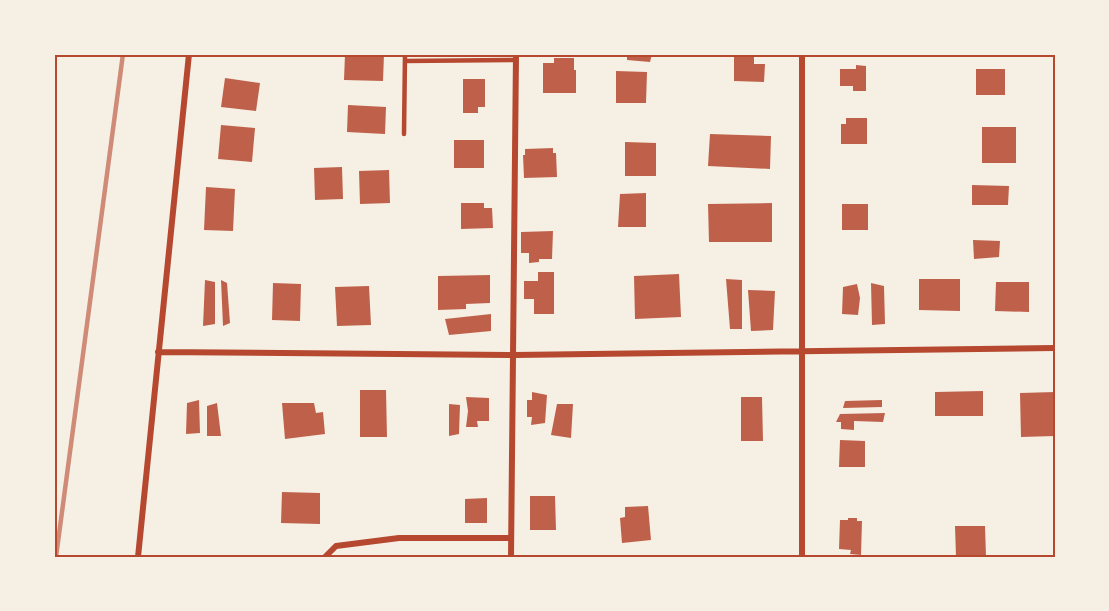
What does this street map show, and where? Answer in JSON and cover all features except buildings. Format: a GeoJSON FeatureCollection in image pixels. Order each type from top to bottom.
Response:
{"type":"FeatureCollection","features":[{"type":"Feature","properties":{"kind":"street"},"geometry":{"type":"LineString","coordinates":[[138,557],[189,54]]}},
{"type":"Feature","properties":{"kind":"street"},"geometry":{"type":"LineString","coordinates":[[801,557],[802,54]]}},
{"type":"Feature","properties":{"kind":"street"},"geometry":{"type":"LineString","coordinates":[[511,557],[516,57]]}},
{"type":"Feature","properties":{"kind":"street"},"geometry":{"type":"LineString","coordinates":[[158,351],[514,355],[1055,348]]}},
{"type":"Feature","properties":{"kind":"street"},"geometry":{"type":"LineString","coordinates":[[325,557],[336,546],[388,540],[511,538]]}},
{"type":"Feature","properties":{"kind":"lane"},"geometry":{"type":"LineString","coordinates":[[404,134],[405,54]]}},
{"type":"Feature","properties":{"kind":"lane"},"geometry":{"type":"LineString","coordinates":[[405,61],[516,57]]}},
{"type":"Feature","properties":{"kind":"railway"},"geometry":{"type":"LineString","coordinates":[[56,557],[123,54]]}}]}
